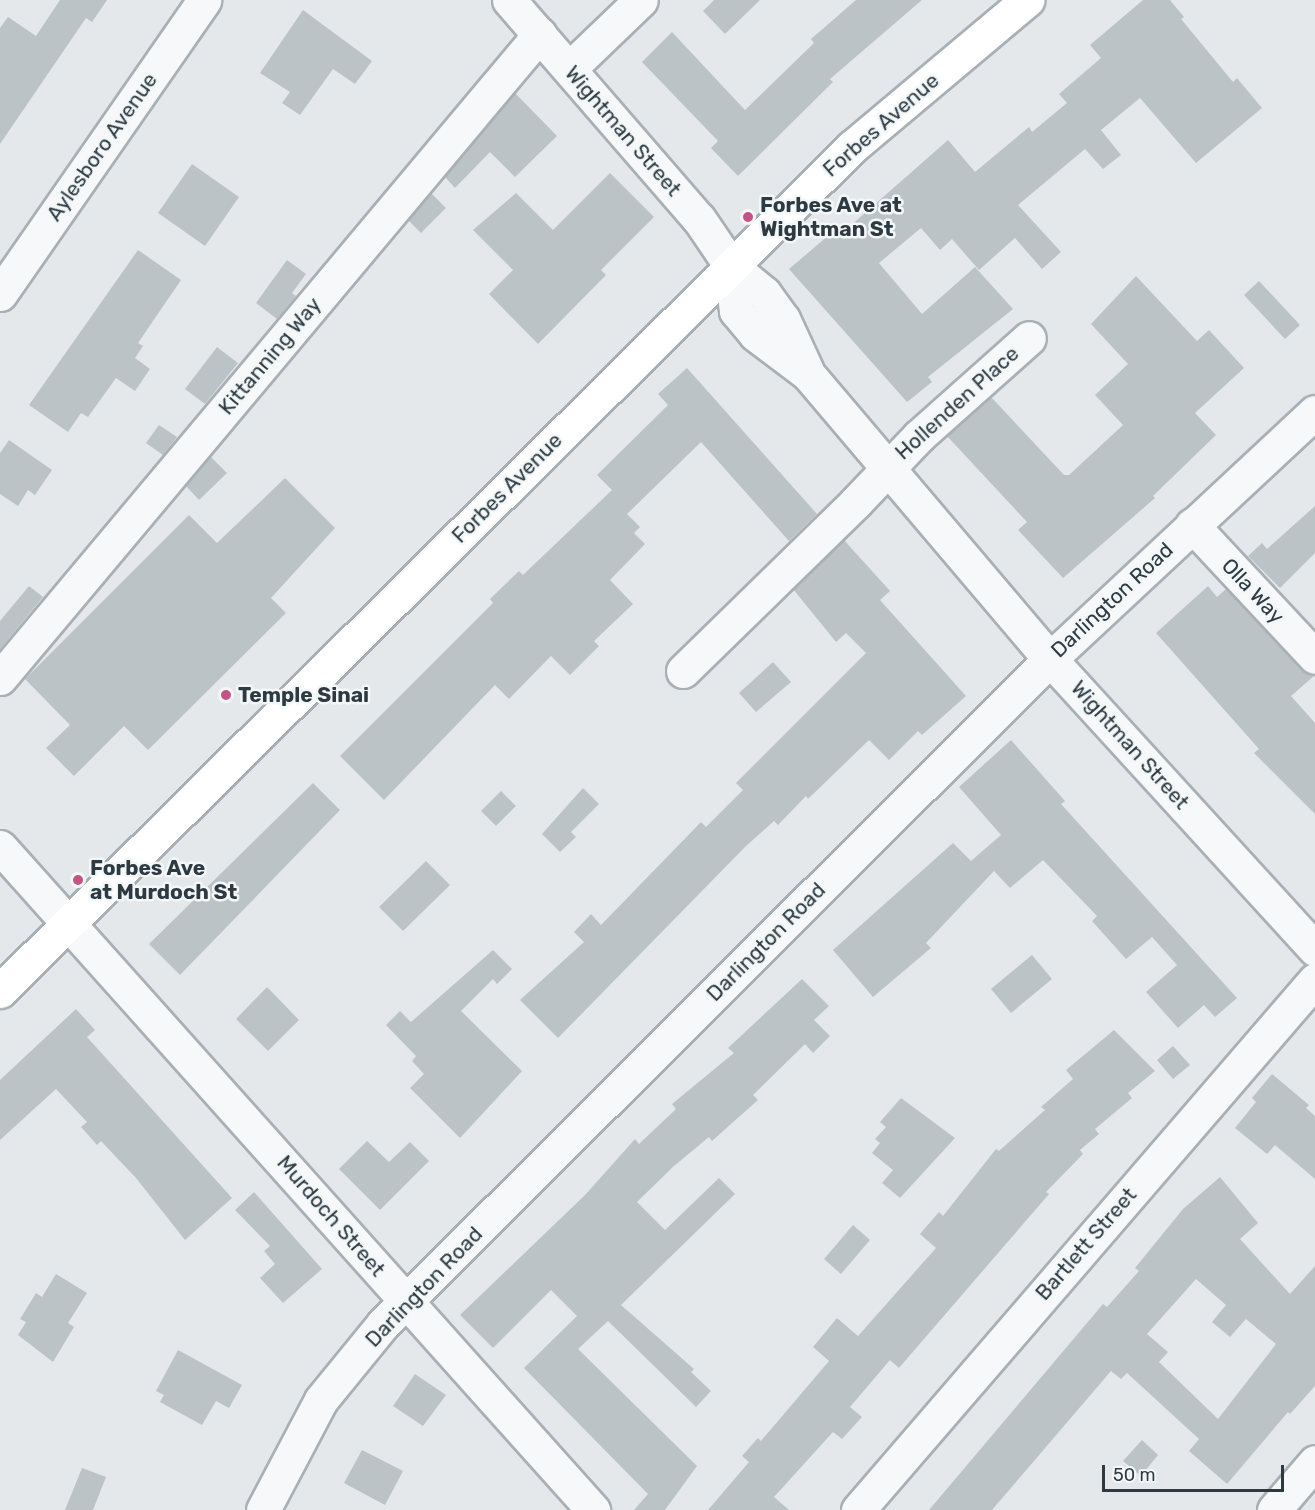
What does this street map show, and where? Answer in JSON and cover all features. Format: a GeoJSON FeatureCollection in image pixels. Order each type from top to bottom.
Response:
{"type":"FeatureCollection","features":[{"type":"Feature","properties":{"kind":"main road","name":"Forbes Avenue"},"geometry":{"type":"LineString","coordinates":[[0,991],[852,147],[1027,0]]}},
{"type":"Feature","properties":{"kind":"street","name":"Aylesboro Avenue"},"geometry":{"type":"LineString","coordinates":[[0,294],[204,0]]}},
{"type":"Feature","properties":{"kind":"street","name":"Wightman Street"},"geometry":{"type":"LineString","coordinates":[[509,0],[699,219],[731,266],[764,293],[783,319],[808,374],[886,469],[1050,658],[1315,949]]}},
{"type":"Feature","properties":{"kind":"street"},"geometry":{"type":"LineString","coordinates":[[570,68],[641,0]]}},
{"type":"Feature","properties":{"kind":"street","name":"Kittanning Way"},"geometry":{"type":"LineString","coordinates":[[0,678],[540,34]]}},
{"type":"Feature","properties":{"kind":"street","name":"Hollenden Place"},"geometry":{"type":"LineString","coordinates":[[683,671],[886,469],[1029,338]]}},
{"type":"Feature","properties":{"kind":"street","name":"Darlington Road"},"geometry":{"type":"LineString","coordinates":[[263,1510],[321,1400],[383,1324],[1050,658],[1315,412]]}},
{"type":"Feature","properties":{"kind":"street","name":"Olla Way"},"geometry":{"type":"LineString","coordinates":[[1192,525],[1315,657]]}},
{"type":"Feature","properties":{"kind":"street","name":"Murdoch Street"},"geometry":{"type":"LineString","coordinates":[[0,847],[593,1510]]}},
{"type":"Feature","properties":{"kind":"street","name":"Bartlett Street"},"geometry":{"type":"LineString","coordinates":[[858,1510],[1315,980]]}},
{"type":"Feature","properties":{"kind":"street"},"geometry":{"type":"LineString","coordinates":[[1274,1510],[1315,1462]]}},
{"type":"Feature","properties":{"kind":"building"},"geometry":{"type":"Polygon","coordinates":[[[60,0],[107,0],[92,22],[86,18],[0,144],[0,28],[8,17],[36,36],[60,0]]]}},
{"type":"Feature","properties":{"kind":"building"},"geometry":{"type":"Polygon","coordinates":[[[714,0],[760,0],[725,34],[703,11],[714,0]]]}},
{"type":"Feature","properties":{"kind":"building"},"geometry":{"type":"Polygon","coordinates":[[[856,0],[922,0],[830,79],[833,82],[738,176],[711,148],[718,141],[642,62],[672,32],[745,110],[814,43],[811,39],[856,0]]]}},
{"type":"Feature","properties":{"kind":"building"},"geometry":{"type":"Polygon","coordinates":[[[1143,0],[1170,0],[1184,17],[1181,19],[1233,82],[1237,78],[1262,108],[1196,163],[1140,98],[1101,130],[1121,155],[1103,169],[1085,149],[1018,205],[1061,252],[1042,269],[1015,238],[979,270],[952,239],[940,250],[921,228],[879,263],[922,314],[975,267],[1013,309],[928,377],[932,382],[907,402],[789,269],[836,229],[840,235],[948,140],[975,172],[1029,127],[1032,132],[1067,103],[1059,94],[1101,58],[1090,45],[1143,0]]]}},
{"type":"Feature","properties":{"kind":"building"},"geometry":{"type":"Polygon","coordinates":[[[303,10],[372,61],[355,84],[333,69],[300,115],[282,103],[290,92],[260,73],[303,10]]]}},
{"type":"Feature","properties":{"kind":"building"},"geometry":{"type":"Polygon","coordinates":[[[515,93],[557,136],[515,177],[490,152],[455,188],[445,177],[515,93]]]}},
{"type":"Feature","properties":{"kind":"building"},"geometry":{"type":"Polygon","coordinates":[[[192,164],[239,197],[205,246],[158,213],[192,164]]]}},
{"type":"Feature","properties":{"kind":"building"},"geometry":{"type":"Polygon","coordinates":[[[610,173],[654,217],[601,270],[606,275],[538,344],[489,294],[513,270],[473,230],[516,193],[553,230],[610,173]]]}},
{"type":"Feature","properties":{"kind":"building"},"geometry":{"type":"Polygon","coordinates":[[[431,193],[446,208],[421,233],[408,220],[431,193]]]}},
{"type":"Feature","properties":{"kind":"building"},"geometry":{"type":"Polygon","coordinates":[[[138,250],[181,280],[138,343],[143,346],[135,358],[150,369],[135,391],[116,378],[88,417],[81,413],[68,432],[29,405],[138,250]]]}},
{"type":"Feature","properties":{"kind":"building"},"geometry":{"type":"Polygon","coordinates":[[[287,260],[306,274],[292,293],[296,296],[277,319],[256,303],[287,260]]]}},
{"type":"Feature","properties":{"kind":"building"},"geometry":{"type":"Polygon","coordinates":[[[1136,276],[1197,341],[1209,330],[1244,368],[1195,413],[1216,435],[1153,496],[1155,498],[1063,578],[1018,530],[1027,522],[947,436],[991,397],[1064,475],[1069,475],[1123,425],[1095,395],[1128,364],[1091,324],[1136,276]]]}},
{"type":"Feature","properties":{"kind":"building"},"geometry":{"type":"Polygon","coordinates":[[[1259,281],[1300,325],[1285,339],[1244,295],[1259,281]]]}},
{"type":"Feature","properties":{"kind":"building"},"geometry":{"type":"Polygon","coordinates":[[[217,347],[238,363],[205,404],[185,389],[217,347]]]}},
{"type":"Feature","properties":{"kind":"building"},"geometry":{"type":"Polygon","coordinates":[[[687,368],[817,514],[789,541],[701,442],[627,514],[640,527],[634,533],[645,544],[610,580],[633,604],[594,641],[599,646],[570,675],[551,656],[509,699],[495,685],[384,800],[340,756],[493,603],[490,599],[519,571],[523,575],[612,490],[597,475],[668,405],[658,394],[687,368]]]}},
{"type":"Feature","properties":{"kind":"building"},"geometry":{"type":"Polygon","coordinates":[[[159,425],[177,437],[163,455],[146,443],[159,425]]]}},
{"type":"Feature","properties":{"kind":"building"},"geometry":{"type":"Polygon","coordinates":[[[9,440],[52,470],[35,495],[28,490],[18,506],[0,494],[0,453],[9,440]]]}},
{"type":"Feature","properties":{"kind":"building"},"geometry":{"type":"Polygon","coordinates":[[[210,456],[227,473],[199,500],[186,486],[210,456]]]}},
{"type":"Feature","properties":{"kind":"building"},"geometry":{"type":"Polygon","coordinates":[[[285,478],[335,528],[271,598],[286,613],[148,750],[124,726],[74,776],[46,748],[70,725],[25,679],[189,515],[217,543],[285,478]]]}},
{"type":"Feature","properties":{"kind":"building"},"geometry":{"type":"Polygon","coordinates":[[[1315,506],[1315,553],[1280,588],[1248,556],[1262,543],[1267,549],[1315,506]]]}},
{"type":"Feature","properties":{"kind":"building"},"geometry":{"type":"Polygon","coordinates":[[[844,540],[890,591],[880,600],[966,696],[922,735],[918,731],[889,760],[869,740],[808,799],[806,796],[778,825],[774,821],[745,847],[558,1038],[520,1000],[584,942],[574,932],[591,914],[601,925],[701,822],[706,827],[743,790],[736,783],[866,653],[846,633],[836,642],[793,589],[844,540]]]}},
{"type":"Feature","properties":{"kind":"building"},"geometry":{"type":"Polygon","coordinates":[[[29,586],[43,597],[0,649],[0,621],[29,586]]]}},
{"type":"Feature","properties":{"kind":"building"},"geometry":{"type":"Polygon","coordinates":[[[1208,586],[1217,597],[1226,589],[1301,670],[1314,676],[1291,696],[1315,723],[1315,814],[1254,753],[1259,749],[1156,633],[1208,586]]]}},
{"type":"Feature","properties":{"kind":"building"},"geometry":{"type":"Polygon","coordinates":[[[773,662],[791,682],[756,712],[739,693],[773,662]]]}},
{"type":"Feature","properties":{"kind":"building"},"geometry":{"type":"Polygon","coordinates":[[[1011,740],[1065,801],[1061,804],[1237,998],[1215,1017],[1204,1005],[1178,1028],[1146,992],[1177,965],[1152,937],[1126,959],[1092,921],[1097,916],[1043,860],[1010,888],[994,871],[926,943],[931,948],[873,997],[833,950],[953,843],[971,861],[1001,835],[959,787],[1011,740]]]}},
{"type":"Feature","properties":{"kind":"building"},"geometry":{"type":"Polygon","coordinates":[[[313,783],[340,810],[180,975],[149,944],[313,783]]]}},
{"type":"Feature","properties":{"kind":"building"},"geometry":{"type":"Polygon","coordinates":[[[583,788],[599,804],[571,832],[576,837],[560,852],[542,834],[583,788]]]}},
{"type":"Feature","properties":{"kind":"building"},"geometry":{"type":"Polygon","coordinates":[[[501,791],[516,806],[496,826],[481,811],[501,791]]]}},
{"type":"Feature","properties":{"kind":"building"},"geometry":{"type":"Polygon","coordinates":[[[426,861],[450,885],[403,931],[379,907],[426,861]]]}},
{"type":"Feature","properties":{"kind":"building"},"geometry":{"type":"Polygon","coordinates":[[[493,950],[512,969],[497,984],[493,979],[461,1011],[522,1071],[460,1138],[410,1088],[424,1074],[412,1061],[416,1056],[386,1025],[400,1011],[411,1022],[493,950]]]}},
{"type":"Feature","properties":{"kind":"building"},"geometry":{"type":"Polygon","coordinates":[[[1032,955],[1052,979],[1011,1013],[991,989],[1032,955]]]}},
{"type":"Feature","properties":{"kind":"building"},"geometry":{"type":"Polygon","coordinates":[[[802,979],[829,1006],[814,1020],[830,1036],[813,1053],[805,1044],[753,1095],[758,1100],[712,1141],[709,1137],[674,1166],[637,1202],[665,1230],[719,1178],[735,1194],[621,1305],[694,1369],[691,1372],[711,1391],[696,1407],[608,1321],[578,1349],[697,1466],[665,1510],[634,1510],[648,1494],[524,1368],[577,1316],[551,1290],[493,1348],[460,1315],[585,1195],[635,1139],[639,1144],[676,1109],[672,1104],[734,1053],[728,1048],[802,979]]]}},
{"type":"Feature","properties":{"kind":"building"},"geometry":{"type":"Polygon","coordinates":[[[267,987],[299,1020],[268,1051],[236,1019],[267,987]]]}},
{"type":"Feature","properties":{"kind":"building"},"geometry":{"type":"Polygon","coordinates":[[[76,1009],[95,1030],[87,1037],[232,1198],[185,1240],[136,1178],[101,1141],[97,1145],[81,1127],[87,1122],[56,1089],[0,1140],[0,1080],[76,1009]]]}},
{"type":"Feature","properties":{"kind":"building"},"geometry":{"type":"Polygon","coordinates":[[[1114,1030],[1155,1071],[1128,1093],[1132,1098],[1095,1129],[1099,1134],[1080,1150],[1083,1154],[1046,1192],[1049,1194],[899,1368],[890,1360],[850,1407],[862,1417],[842,1439],[833,1432],[774,1497],[789,1510],[708,1510],[749,1462],[742,1456],[758,1438],[761,1441],[829,1361],[813,1347],[837,1318],[858,1336],[936,1248],[920,1234],[939,1212],[943,1216],[996,1149],[999,1151],[1045,1110],[1041,1107],[1073,1079],[1066,1070],[1114,1030]]]}},
{"type":"Feature","properties":{"kind":"building"},"geometry":{"type":"Polygon","coordinates":[[[1173,1046],[1190,1065],[1173,1079],[1157,1060],[1173,1046]]]}},
{"type":"Feature","properties":{"kind":"building"},"geometry":{"type":"Polygon","coordinates":[[[1272,1074],[1309,1105],[1306,1108],[1315,1116],[1315,1179],[1275,1145],[1267,1154],[1235,1128],[1256,1102],[1252,1098],[1272,1074]]]}},
{"type":"Feature","properties":{"kind":"building"},"geometry":{"type":"Polygon","coordinates":[[[901,1098],[955,1138],[900,1198],[882,1183],[893,1170],[872,1153],[880,1143],[875,1139],[886,1127],[880,1122],[901,1098]]]}},
{"type":"Feature","properties":{"kind":"building"},"geometry":{"type":"Polygon","coordinates":[[[367,1141],[389,1162],[410,1142],[429,1161],[380,1210],[339,1169],[367,1141]]]}},
{"type":"Feature","properties":{"kind":"building"},"geometry":{"type":"Polygon","coordinates":[[[1220,1177],[1258,1223],[1240,1239],[1290,1294],[1315,1266],[1315,1386],[1290,1414],[1288,1412],[1227,1484],[1189,1451],[1199,1439],[1127,1373],[1121,1379],[1111,1371],[992,1510],[929,1510],[1103,1304],[1107,1307],[1139,1271],[1135,1268],[1183,1209],[1220,1177]],[[1196,1279],[1147,1334],[1168,1352],[1159,1362],[1218,1419],[1276,1344],[1246,1319],[1230,1337],[1212,1322],[1226,1305],[1196,1279]]]}},
{"type":"Feature","properties":{"kind":"building"},"geometry":{"type":"Polygon","coordinates":[[[254,1192],[322,1269],[283,1303],[260,1278],[275,1264],[264,1251],[270,1246],[235,1210],[254,1192]]]}},
{"type":"Feature","properties":{"kind":"building"},"geometry":{"type":"Polygon","coordinates":[[[853,1225],[870,1240],[841,1274],[824,1259],[853,1225]]]}},
{"type":"Feature","properties":{"kind":"building"},"geometry":{"type":"Polygon","coordinates":[[[56,1274],[87,1293],[68,1323],[74,1327],[53,1362],[18,1335],[26,1322],[20,1319],[36,1293],[42,1297],[56,1274]]]}},
{"type":"Feature","properties":{"kind":"building"},"geometry":{"type":"Polygon","coordinates":[[[178,1350],[242,1385],[229,1408],[216,1401],[202,1425],[160,1402],[164,1395],[156,1391],[178,1350]]]}},
{"type":"Feature","properties":{"kind":"building"},"geometry":{"type":"Polygon","coordinates":[[[415,1374],[446,1395],[423,1426],[393,1406],[415,1374]]]}},
{"type":"Feature","properties":{"kind":"building"},"geometry":{"type":"Polygon","coordinates":[[[1142,1440],[1158,1455],[1141,1476],[1123,1461],[1142,1440]]]}},
{"type":"Feature","properties":{"kind":"building"},"geometry":{"type":"Polygon","coordinates":[[[362,1450],[403,1471],[385,1505],[344,1483],[362,1450]]]}},
{"type":"Feature","properties":{"kind":"building"},"geometry":{"type":"Polygon","coordinates":[[[82,1468],[106,1477],[93,1510],[65,1510],[82,1468]]]}},
{"type":"Feature","properties":{"kind":"place","name":"Forbes Ave at Wightman St"},"geometry":{"type":"Point","coordinates":[748,217]}},
{"type":"Feature","properties":{"kind":"place","name":"Temple Sinai"},"geometry":{"type":"Point","coordinates":[226,695]}},
{"type":"Feature","properties":{"kind":"place","name":"Forbes Ave at Murdoch St"},"geometry":{"type":"Point","coordinates":[78,880]}}]}
